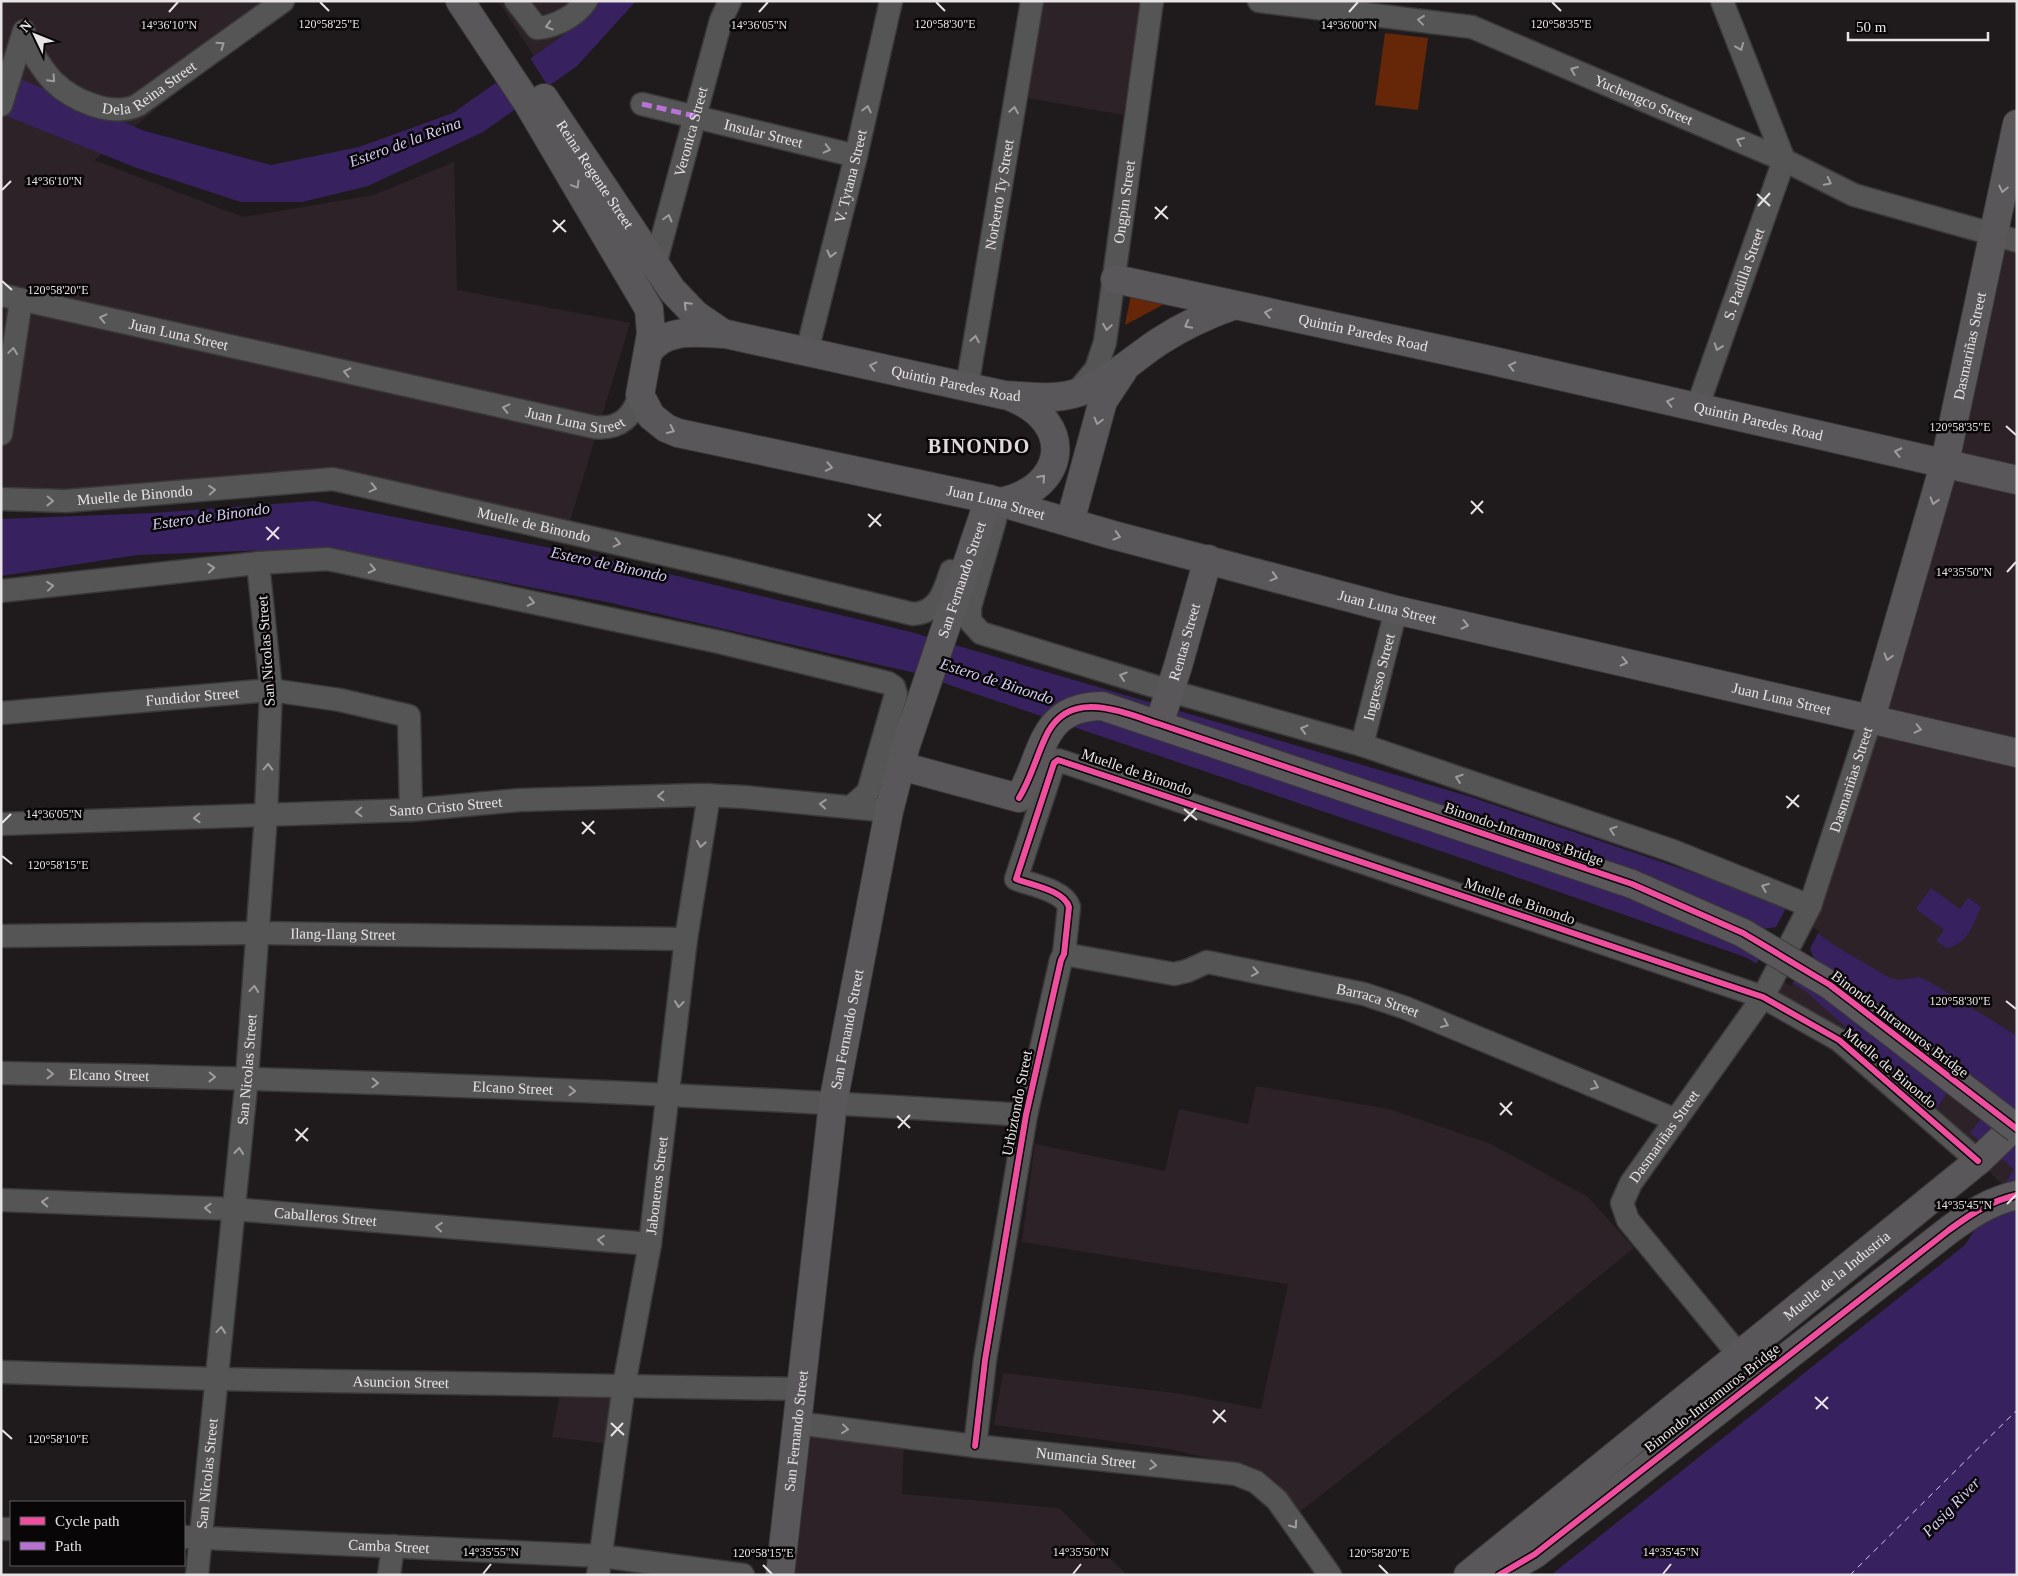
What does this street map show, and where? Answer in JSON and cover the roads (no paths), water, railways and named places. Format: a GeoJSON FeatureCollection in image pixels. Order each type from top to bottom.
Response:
{"type":"FeatureCollection","features":[{"type":"Feature","properties":{"kind":"street","name":"Dela Reina Street"},"geometry":{"type":"LineString","coordinates":[[1,105],[20,44],[35,55],[48,76],[67,92],[102,107],[128,109],[138,105],[283,1]]}},
{"type":"Feature","properties":{"kind":"street","name":"Reina Regente Street"},"geometry":{"type":"LineString","coordinates":[[460,1],[503,48]]}},
{"type":"Feature","properties":{"kind":"street","name":"Reina Regente Street"},"geometry":{"type":"LineString","coordinates":[[481,1],[503,48],[534,98],[649,309],[652,326],[648,353]]}},
{"type":"Feature","properties":{"kind":"street"},"geometry":{"type":"LineString","coordinates":[[516,1],[537,28],[549,28],[581,9],[586,1]]}},
{"type":"Feature","properties":{"kind":"street","name":"Veronica Street"},"geometry":{"type":"LineString","coordinates":[[656,265],[721,20],[730,1]]}},
{"type":"Feature","properties":{"kind":"street","name":"V. Tytana Street"},"geometry":{"type":"LineString","coordinates":[[807,351],[856,156],[891,1]]}},
{"type":"Feature","properties":{"kind":"street","name":"Norberto Ty Street"},"geometry":{"type":"LineString","coordinates":[[967,387],[1032,1]]}},
{"type":"Feature","properties":{"kind":"street","name":"Ongpin Street"},"geometry":{"type":"LineString","coordinates":[[1076,394],[1096,369],[1102,355],[1115,279],[1152,1]]}},
{"type":"Feature","properties":{"kind":"street","name":"Yuchengco Street"},"geometry":{"type":"LineString","coordinates":[[1259,1],[1472,27],[1784,160],[1854,195],[2005,238]]}},
{"type":"Feature","properties":{"kind":"street"},"geometry":{"type":"LineString","coordinates":[[1722,1],[1784,160]]}},
{"type":"Feature","properties":{"kind":"street","name":"Reina Regente Street"},"geometry":{"type":"LineString","coordinates":[[534,98],[656,265],[672,290],[689,308],[726,334]]}},
{"type":"Feature","properties":{"kind":"street","name":"Insular Street"},"geometry":{"type":"LineString","coordinates":[[642,104],[856,156]]}},
{"type":"Feature","properties":{"kind":"street","name":"Dasmariñas Street"},"geometry":{"type":"LineString","coordinates":[[1739,1355],[1628,1220],[1622,1203],[1631,1183],[1767,989],[1806,913],[1871,718],[1945,462],[2005,238],[2017,124]]}},
{"type":"Feature","properties":{"kind":"street","name":"S. Padilla Street"},"geometry":{"type":"LineString","coordinates":[[1697,408],[1784,160]]}},
{"type":"Feature","properties":{"kind":"street"},"geometry":{"type":"LineString","coordinates":[[1115,279],[1232,306]]}},
{"type":"Feature","properties":{"kind":"street"},"geometry":{"type":"LineString","coordinates":[[1,434],[11,298]]}},
{"type":"Feature","properties":{"kind":"street","name":"Juan Luna Street"},"geometry":{"type":"LineString","coordinates":[[11,298],[594,428],[605,428],[623,423],[634,409],[640,395]]}},
{"type":"Feature","properties":{"kind":"street","name":"Quintin Paredes Road"},"geometry":{"type":"LineString","coordinates":[[726,334],[1004,395],[1048,398],[1076,394],[1109,378],[1160,341],[1186,326],[1232,306],[1427,347],[1945,462],[2017,480]]}},
{"type":"Feature","properties":{"kind":"street"},"geometry":{"type":"LineString","coordinates":[[640,395],[648,353],[658,342],[673,335],[694,332],[726,334]]}},
{"type":"Feature","properties":{"kind":"street"},"geometry":{"type":"LineString","coordinates":[[1070,522],[1103,402],[1114,382],[1129,364]]}},
{"type":"Feature","properties":{"kind":"street","name":"Juan Luna Street"},"geometry":{"type":"LineString","coordinates":[[640,395],[651,416],[658,423],[678,434],[995,500],[1396,610],[2016,749]]}},
{"type":"Feature","properties":{"kind":"street"},"geometry":{"type":"LineString","coordinates":[[1004,395],[1024,404],[1046,420],[1057,445],[1052,465],[1039,482],[1026,492],[995,500],[970,607],[970,620],[981,633],[1168,695],[1362,745],[1673,850],[1806,913]]}},
{"type":"Feature","properties":{"kind":"street","name":"Muelle de Binondo"},"geometry":{"type":"LineString","coordinates":[[1,500],[66,501],[333,479],[716,566],[912,614],[925,611],[940,600],[971,510],[978,502],[995,500]]}},
{"type":"Feature","properties":{"kind":"street","name":"San Fernando Street"},"geometry":{"type":"LineString","coordinates":[[780,1575],[834,1103],[889,811],[909,738],[976,538],[995,500]]}},
{"type":"Feature","properties":{"kind":"street"},"geometry":{"type":"LineString","coordinates":[[1,591],[258,563],[328,559],[719,642],[888,683],[894,687],[896,694],[868,792],[851,807]]}},
{"type":"Feature","properties":{"kind":"street","name":"Rentas Street"},"geometry":{"type":"LineString","coordinates":[[1158,724],[1208,559]]}},
{"type":"Feature","properties":{"kind":"street","name":"San Nicolas Street"},"geometry":{"type":"LineString","coordinates":[[197,1575],[193,1537],[217,1379],[246,1077],[266,816],[271,690],[258,563]]}},
{"type":"Feature","properties":{"kind":"street","name":"Ingresso Street"},"geometry":{"type":"LineString","coordinates":[[1362,745],[1396,610]]}},
{"type":"Feature","properties":{"kind":"street","name":"Fundidor Street"},"geometry":{"type":"LineString","coordinates":[[1,713],[271,690],[340,700],[409,716],[410,810]]}},
{"type":"Feature","properties":{"kind":"street","name":"Binondo-Intramuros Bridge"},"geometry":{"type":"LineString","coordinates":[[1029,800],[1042,748],[1056,720],[1070,710],[1088,706],[1102,706],[1158,724],[1632,884],[1743,933],[1830,985],[2017,1129]]}},
{"type":"Feature","properties":{"kind":"street","name":"Muelle de Binondo"},"geometry":{"type":"LineString","coordinates":[[1029,800],[1054,763],[1063,759],[1767,989],[1839,1040],[1986,1154]]}},
{"type":"Feature","properties":{"kind":"street"},"geometry":{"type":"LineString","coordinates":[[901,766],[1029,800]]}},
{"type":"Feature","properties":{"kind":"street","name":"Santo Cristo Street"},"geometry":{"type":"LineString","coordinates":[[1,824],[410,810],[520,800],[709,796],[744,797],[889,811]]}},
{"type":"Feature","properties":{"kind":"street","name":"Jaboneros Street"},"geometry":{"type":"LineString","coordinates":[[600,1565],[624,1385],[650,1244],[686,939],[709,796]]}},
{"type":"Feature","properties":{"kind":"street","name":"Urbiztondo Street"},"geometry":{"type":"LineString","coordinates":[[975,1446],[985,1360],[1026,1115],[1060,960],[1064,954],[1069,907],[1067,901],[1060,896],[1016,880],[1029,800]]}},
{"type":"Feature","properties":{"kind":"street","name":"Ilang-Ilang Street"},"geometry":{"type":"LineString","coordinates":[[1,936],[258,932],[686,939]]}},
{"type":"Feature","properties":{"kind":"street","name":"Barraca Street"},"geometry":{"type":"LineString","coordinates":[[1064,954],[1174,974],[1187,971],[1207,962],[1378,998],[1676,1120]]}},
{"type":"Feature","properties":{"kind":"street","name":"Elcano Street"},"geometry":{"type":"LineString","coordinates":[[1,1073],[246,1077],[834,1103],[1026,1115]]}},
{"type":"Feature","properties":{"kind":"street","name":"Muelle de la Industria"},"geometry":{"type":"LineString","coordinates":[[1468,1575],[1986,1154],[2017,1124]]}},
{"type":"Feature","properties":{"kind":"street","name":"Binondo-Intramuros Bridge"},"geometry":{"type":"LineString","coordinates":[[1499,1575],[1535,1554],[1949,1230],[1984,1205],[2017,1195]]}},
{"type":"Feature","properties":{"kind":"street","name":"Caballeros Street"},"geometry":{"type":"LineString","coordinates":[[1,1200],[233,1210],[650,1244]]}},
{"type":"Feature","properties":{"kind":"street","name":"Asuncion Street"},"geometry":{"type":"LineString","coordinates":[[1,1372],[217,1379],[800,1389]]}},
{"type":"Feature","properties":{"kind":"street","name":"Numancia Street"},"geometry":{"type":"LineString","coordinates":[[797,1423],[975,1446],[1236,1474],[1256,1482],[1277,1500],[1330,1575]]}},
{"type":"Feature","properties":{"kind":"street","name":"Camba Street"},"geometry":{"type":"LineString","coordinates":[[193,1537],[393,1546],[600,1565],[743,1575]]}},
{"type":"Feature","properties":{"kind":"street"},"geometry":{"type":"LineString","coordinates":[[390,1575],[393,1546]]}},
{"type":"Feature","properties":{"kind":"water","name":"Estero de la Reina"},"geometry":{"type":"Polygon","coordinates":[[[597,1],[636,1],[577,66],[483,132],[368,186],[302,202],[241,202],[137,168],[1,114],[1,71],[145,131],[271,165],[359,147],[453,113],[562,36],[597,1]]]}},
{"type":"Feature","properties":{"kind":"water"},"geometry":{"type":"Polygon","coordinates":[[[314,501],[602,558],[911,632],[1471,797],[1770,899],[1837,947],[1890,978],[1900,980],[1919,977],[1932,983],[2017,1036],[2017,1575],[1551,1575],[1965,1245],[2014,1169],[1970,1133],[1981,1119],[1947,1093],[1937,1108],[1804,990],[1745,957],[1470,861],[911,672],[607,602],[327,548],[137,555],[1,576],[1,519],[154,513],[314,501]]]}},
{"type":"Feature","properties":{"kind":"water"},"geometry":{"type":"Polygon","coordinates":[[[1931,888],[1960,909],[1968,898],[1981,907],[1969,933],[1954,946],[1947,948],[1936,941],[1944,930],[1916,909],[1931,888]]]}},
{"type":"Feature","properties":{"kind":"district","name":"BINONDO"},"geometry":{"type":"Point","coordinates":[979,446]}},
{"type":"Feature","properties":{"kind":"water label","name":"Estero de Binondo"},"geometry":{"type":"Point","coordinates":[211,516]}},
{"type":"Feature","properties":{"kind":"water label","name":"Estero de Binondo"},"geometry":{"type":"Point","coordinates":[609,564]}},
{"type":"Feature","properties":{"kind":"water label","name":"Estero de Binondo"},"geometry":{"type":"Point","coordinates":[997,681]}},
{"type":"Feature","properties":{"kind":"water label","name":"Pasig River"},"geometry":{"type":"Point","coordinates":[1951,1507]}}]}
